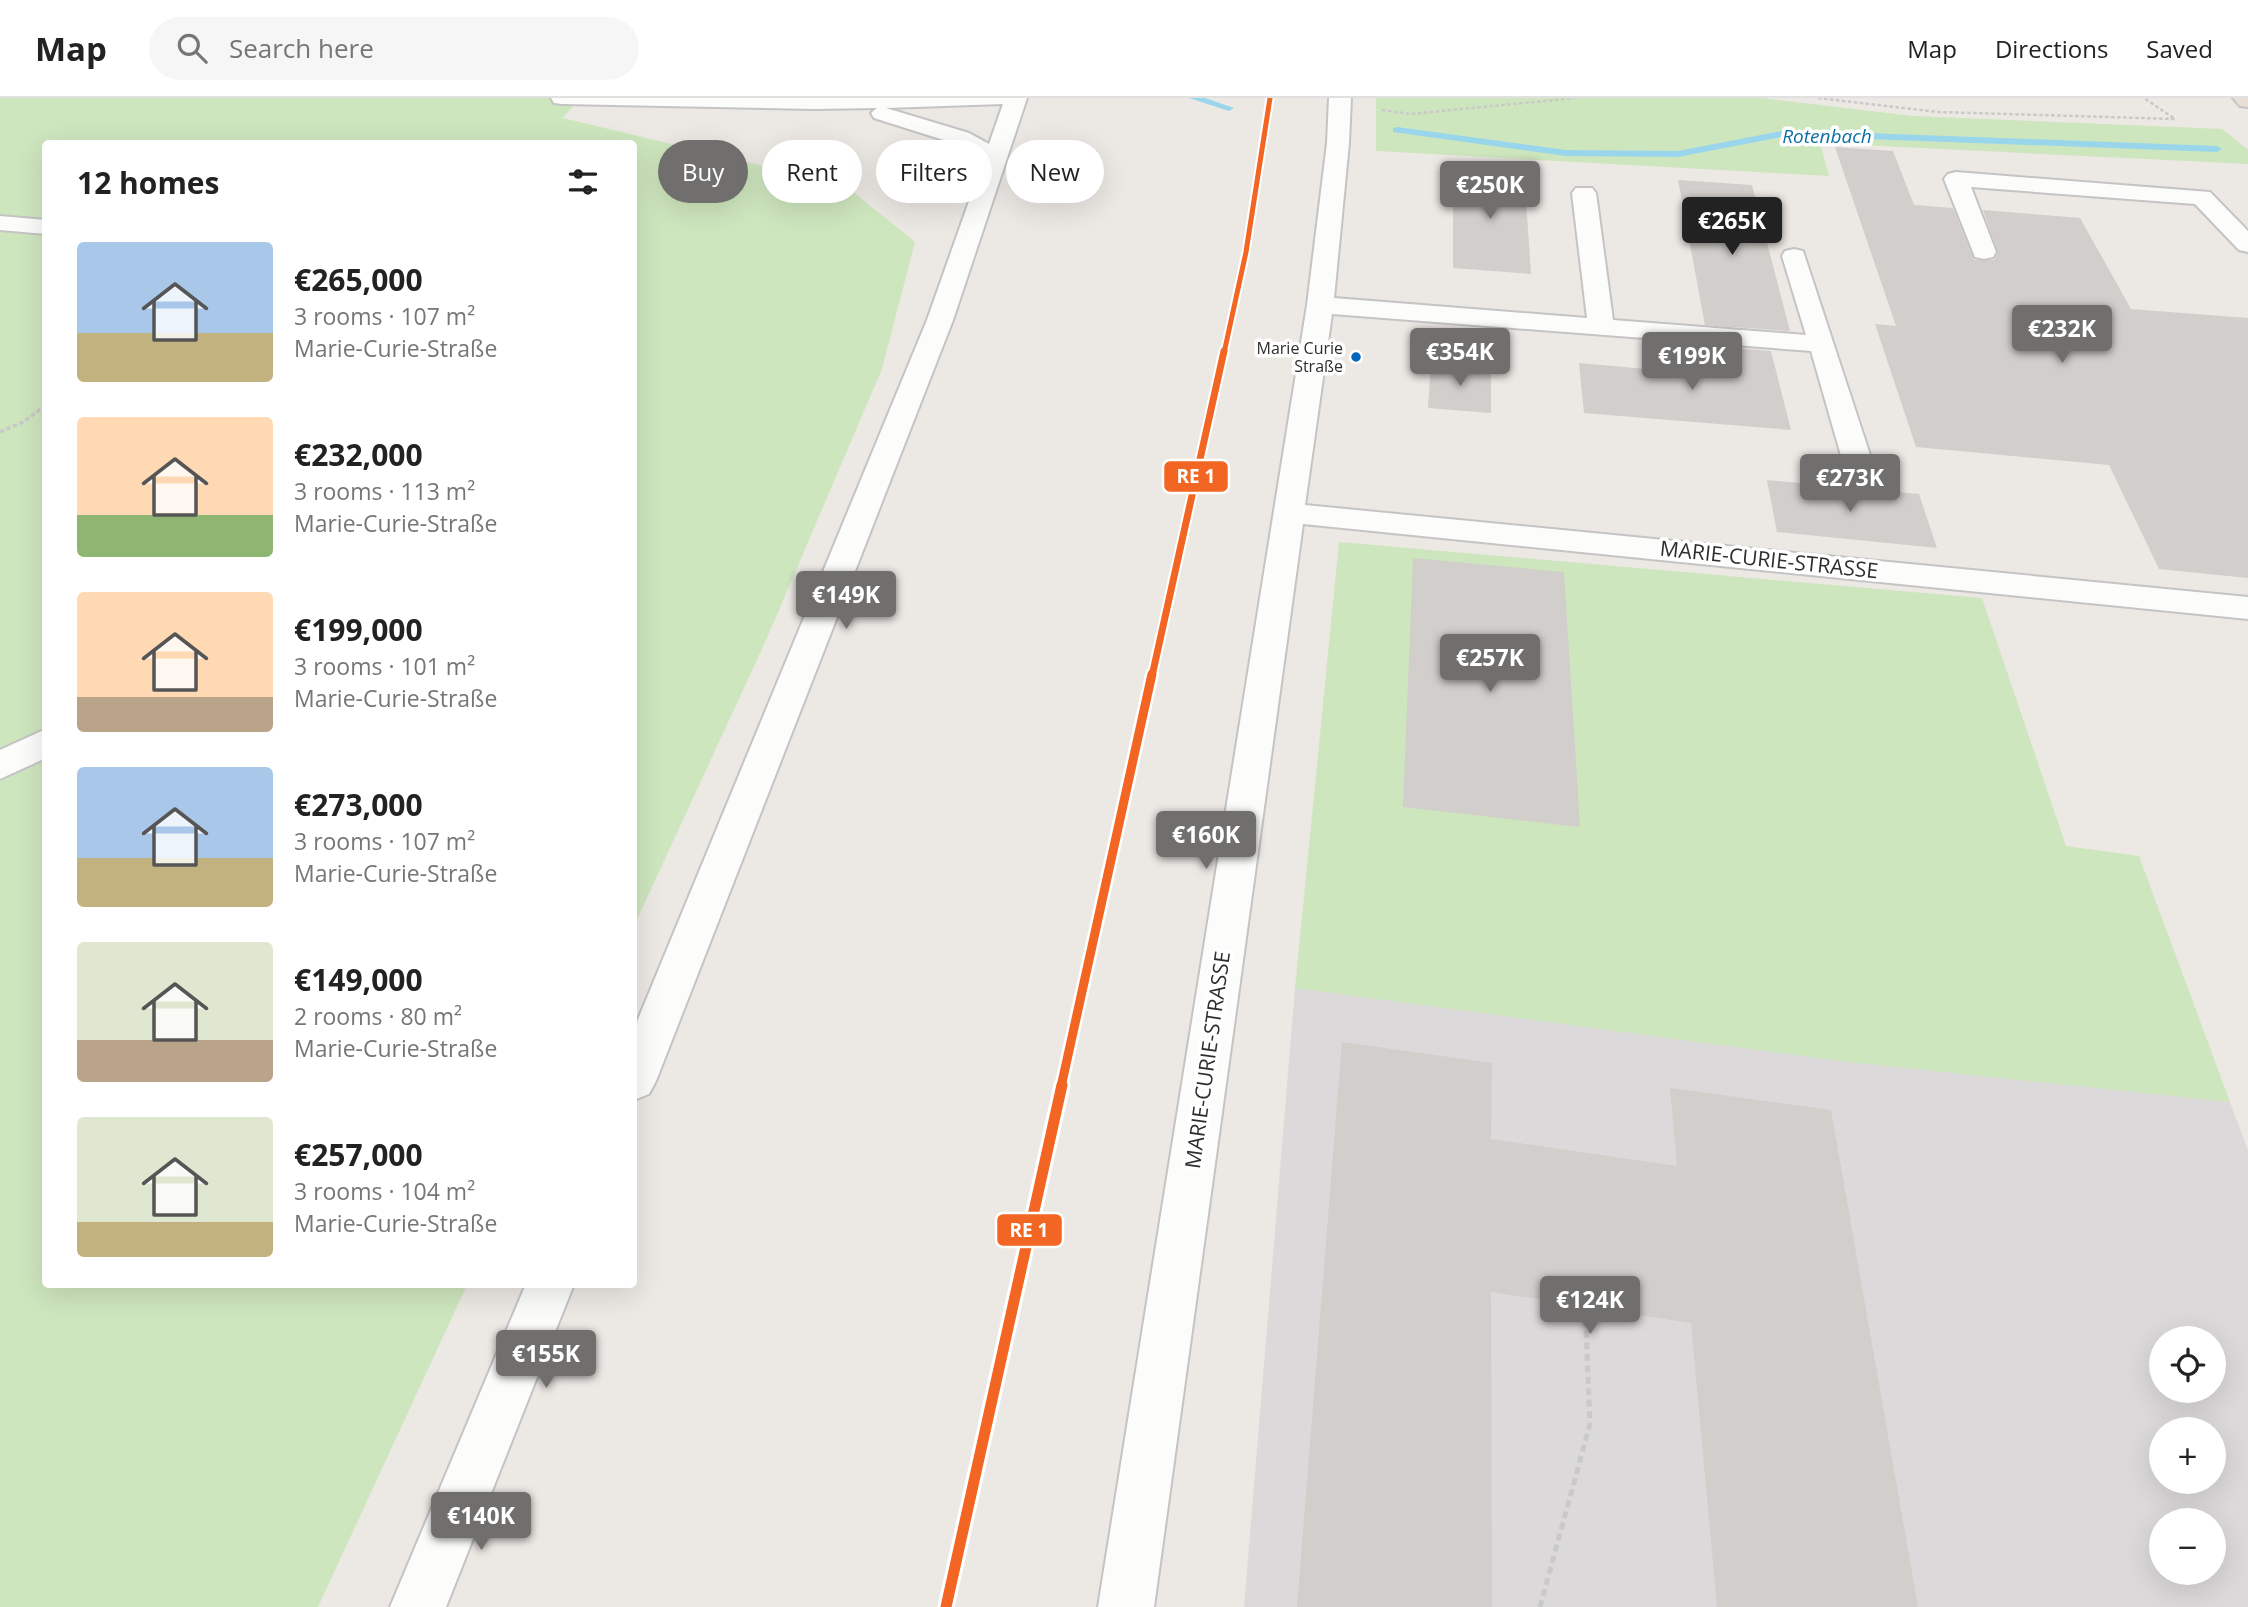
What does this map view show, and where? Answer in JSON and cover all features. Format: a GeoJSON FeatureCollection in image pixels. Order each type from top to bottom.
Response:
{"type":"FeatureCollection","features":[{"type":"Feature","properties":{"kind":"highway"},"geometry":{"type":"LineString","coordinates":[[2244,98],[2248,101]]}},
{"type":"Feature","properties":{"kind":"street"},"geometry":{"type":"LineString","coordinates":[[562,98],[815,103],[1003,98]]}},
{"type":"Feature","properties":{"kind":"street"},"geometry":{"type":"LineString","coordinates":[[637,1074],[935,333],[998,157],[1016,98]]}},
{"type":"Feature","properties":{"kind":"street","name":"MARIE-CURIE-STRASSE"},"geometry":{"type":"LineString","coordinates":[[1126,1607],[1320,304],[1340,101]]}},
{"type":"Feature","properties":{"kind":"street"},"geometry":{"type":"LineString","coordinates":[[815,103],[880,113],[926,125],[961,138],[998,157]]}},
{"type":"Feature","properties":{"kind":"street"},"geometry":{"type":"LineString","coordinates":[[1984,252],[1956,179],[2202,197],[2248,245]]}},
{"type":"Feature","properties":{"kind":"street"},"geometry":{"type":"LineString","coordinates":[[1584,194],[1601,326]]}},
{"type":"Feature","properties":{"kind":"street"},"geometry":{"type":"LineString","coordinates":[[0,223],[42,227]]}},
{"type":"Feature","properties":{"kind":"street"},"geometry":{"type":"LineString","coordinates":[[1794,256],[1861,473]]}},
{"type":"Feature","properties":{"kind":"street"},"geometry":{"type":"LineString","coordinates":[[1320,304],[1822,344]]}},
{"type":"Feature","properties":{"kind":"street","name":"MARIE-CURIE-STRASSE"},"geometry":{"type":"LineString","coordinates":[[1290,513],[2248,608]]}},
{"type":"Feature","properties":{"kind":"street"},"geometry":{"type":"LineString","coordinates":[[0,766],[42,744]]}},
{"type":"Feature","properties":{"kind":"street"},"geometry":{"type":"LineString","coordinates":[[418,1607],[548,1288]]}},
{"type":"Feature","properties":{"kind":"path"},"geometry":{"type":"LineString","coordinates":[[1340,101],[1410,114],[1575,98]]}},
{"type":"Feature","properties":{"kind":"path"},"geometry":{"type":"LineString","coordinates":[[1818,98],[1938,112],[2175,119],[2144,98]]}},
{"type":"Feature","properties":{"kind":"path"},"geometry":{"type":"LineString","coordinates":[[0,432],[23,422],[42,408]]}},
{"type":"Feature","properties":{"kind":"path"},"geometry":{"type":"LineString","coordinates":[[1540,1607],[1590,1424],[1585,1307]]}},
{"type":"Feature","properties":{"kind":"shaded area"},"geometry":{"type":"Polygon","coordinates":[[[1295,988],[1848,1062],[2230,1102],[2248,1150],[2248,1607],[1244,1607],[1295,988]]]}},
{"type":"Feature","properties":{"kind":"green space"},"geometry":{"type":"Polygon","coordinates":[[[0,98],[580,98],[563,118],[658,141],[658,203],[748,203],[748,162],[762,166],[762,203],[862,203],[862,199],[915,242],[882,369],[767,638],[637,920],[637,140],[42,140],[42,1288],[466,1288],[318,1607],[0,1607],[0,98]]]}},
{"type":"Feature","properties":{"kind":"green space"},"geometry":{"type":"Polygon","coordinates":[[[1376,98],[1761,98],[1913,116],[2222,129],[2248,150],[2248,164],[1820,143],[1829,176],[1376,151],[1376,98]]]}},
{"type":"Feature","properties":{"kind":"green space"},"geometry":{"type":"Polygon","coordinates":[[[1339,542],[1982,598],[2066,846],[2139,856],[2230,1102],[1848,1062],[1295,988],[1339,542]]]}},
{"type":"Feature","properties":{"kind":"building"},"geometry":{"type":"Polygon","coordinates":[[[1835,147],[1893,151],[1914,205],[1953,208],[1974,260],[1994,260],[1998,253],[1983,210],[2080,218],[2131,309],[2248,318],[2248,578],[2159,569],[2109,465],[1916,447],[1875,324],[1896,326],[1835,147]]]}},
{"type":"Feature","properties":{"kind":"building"},"geometry":{"type":"Polygon","coordinates":[[[1453,167],[1524,171],[1531,274],[1453,268],[1453,167]]]}},
{"type":"Feature","properties":{"kind":"building"},"geometry":{"type":"Polygon","coordinates":[[[1678,180],[1752,185],[1790,331],[1705,325],[1678,180]]]}},
{"type":"Feature","properties":{"kind":"building"},"geometry":{"type":"Polygon","coordinates":[[[1709,346],[1771,351],[1791,430],[1584,413],[1579,363],[1714,375],[1709,346]]]}},
{"type":"Feature","properties":{"kind":"building"},"geometry":{"type":"Polygon","coordinates":[[[1431,363],[1491,368],[1491,413],[1428,408],[1431,363]]]}},
{"type":"Feature","properties":{"kind":"building"},"geometry":{"type":"Polygon","coordinates":[[[1767,480],[1919,494],[1937,548],[1777,532],[1767,480]]]}},
{"type":"Feature","properties":{"kind":"building"},"geometry":{"type":"Polygon","coordinates":[[[1413,558],[1564,572],[1580,827],[1403,807],[1413,558]]]}},
{"type":"Feature","properties":{"kind":"building"},"geometry":{"type":"Polygon","coordinates":[[[1342,1042],[1492,1063],[1491,1139],[1677,1166],[1670,1088],[1831,1110],[1918,1607],[1717,1607],[1691,1323],[1491,1292],[1492,1607],[1297,1607],[1342,1042]]]}},
{"type":"Feature","properties":{"kind":"waterway","name":"Rotenbach"},"geometry":{"type":"LineString","coordinates":[[1194,98],[1229,108]]}},
{"type":"Feature","properties":{"kind":"waterway","name":"Rotenbach"},"geometry":{"type":"LineString","coordinates":[[1397,130],[1566,153],[1678,154],[1787,133],[2217,149]]}},
{"type":"Feature","properties":{"kind":"transit line"},"geometry":{"type":"LineString","coordinates":[[946,1607],[1246,252],[1270,98]]}},
{"type":"Feature","properties":{"kind":"place","name":"Marie Curie Straße"},"geometry":{"type":"Point","coordinates":[1356,357]}}]}
